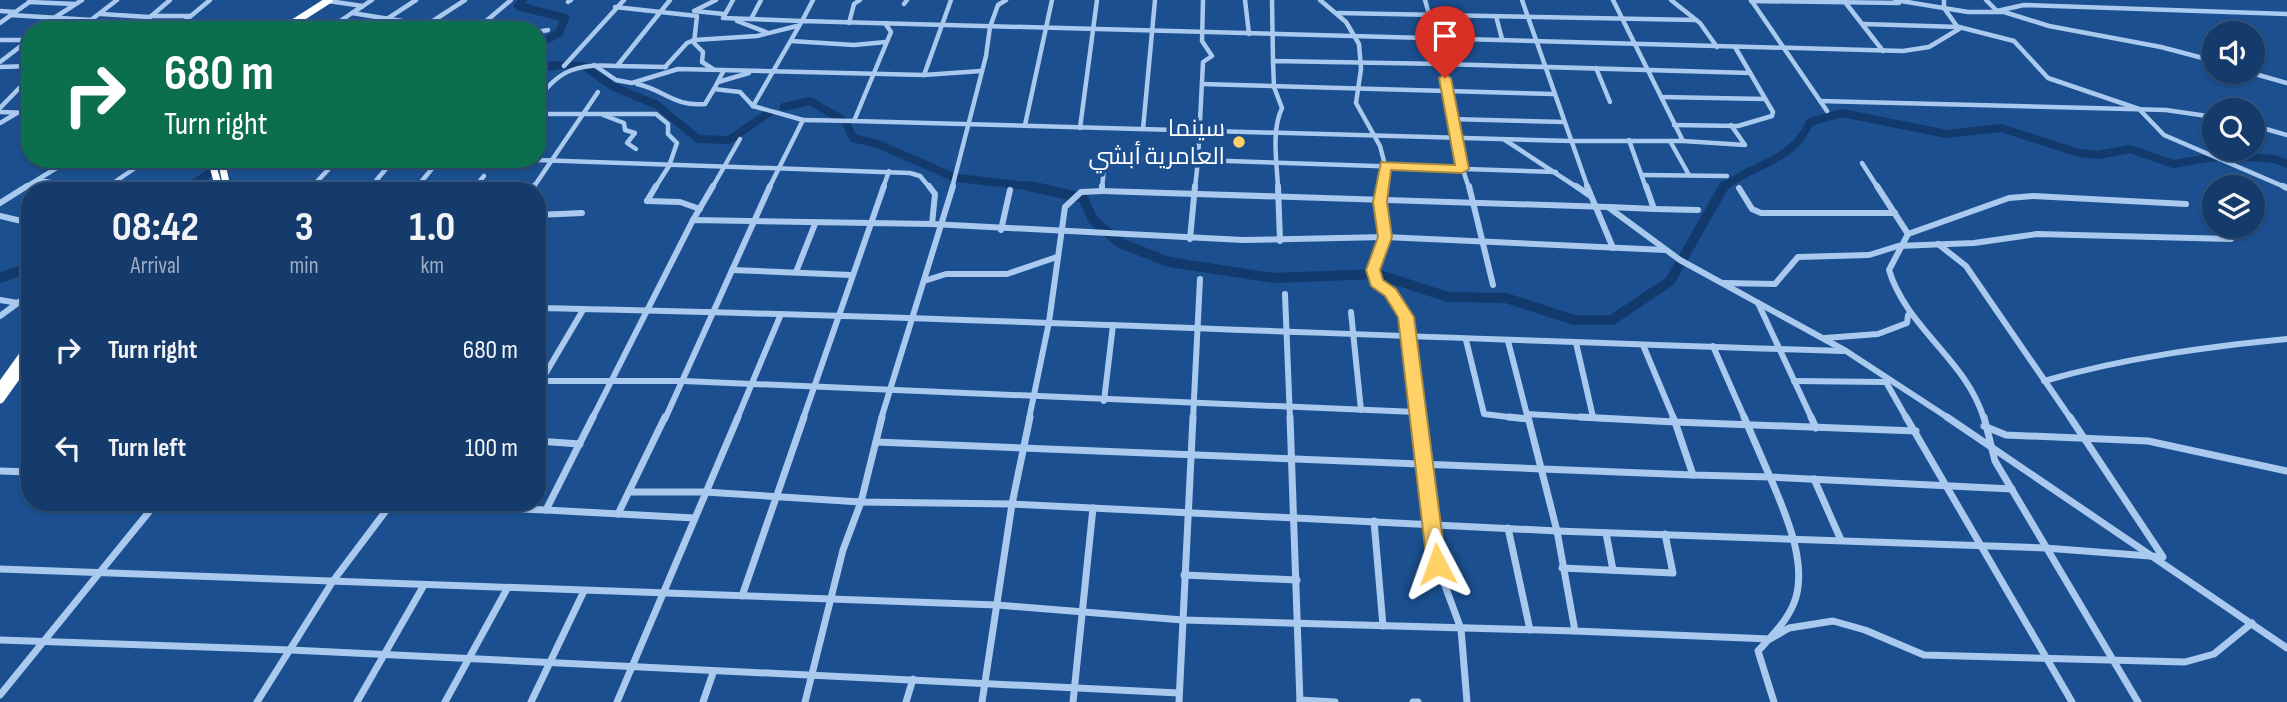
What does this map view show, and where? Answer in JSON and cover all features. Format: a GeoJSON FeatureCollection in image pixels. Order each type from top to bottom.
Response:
{"type":"FeatureCollection","features":[{"type":"Feature","properties":{"kind":"highway"},"geometry":{"type":"LineString","coordinates":[[292,21],[327,0]]}},
{"type":"Feature","properties":{"kind":"highway"},"geometry":{"type":"LineString","coordinates":[[0,388],[21,359]]}},
{"type":"Feature","properties":{"kind":"highway"},"geometry":{"type":"LineString","coordinates":[[0,399],[21,370]]}},
{"type":"Feature","properties":{"kind":"street"},"geometry":{"type":"LineString","coordinates":[[55,19],[82,0]]}},
{"type":"Feature","properties":{"kind":"street"},"geometry":{"type":"LineString","coordinates":[[0,11],[55,19],[92,20],[117,0]]}},
{"type":"Feature","properties":{"kind":"street"},"geometry":{"type":"LineString","coordinates":[[145,21],[170,0]]}},
{"type":"Feature","properties":{"kind":"street"},"geometry":{"type":"LineString","coordinates":[[184,21],[210,0]]}},
{"type":"Feature","properties":{"kind":"street"},"geometry":{"type":"LineString","coordinates":[[327,0],[363,6]]}},
{"type":"Feature","properties":{"kind":"street"},"geometry":{"type":"LineString","coordinates":[[340,21],[372,0]]}},
{"type":"Feature","properties":{"kind":"street"},"geometry":{"type":"LineString","coordinates":[[384,21],[416,0]]}},
{"type":"Feature","properties":{"kind":"street"},"geometry":{"type":"LineString","coordinates":[[433,21],[465,0]]}},
{"type":"Feature","properties":{"kind":"street"},"geometry":{"type":"LineString","coordinates":[[486,21],[511,0]]}},
{"type":"Feature","properties":{"kind":"street"},"geometry":{"type":"LineString","coordinates":[[564,66],[624,0]]}},
{"type":"Feature","properties":{"kind":"street"},"geometry":{"type":"LineString","coordinates":[[617,66],[670,0]]}},
{"type":"Feature","properties":{"kind":"street"},"geometry":{"type":"LineString","coordinates":[[692,12],[716,0]]}},
{"type":"Feature","properties":{"kind":"street"},"geometry":{"type":"LineString","coordinates":[[733,0],[723,19],[1883,51],[1929,47],[1959,27]]}},
{"type":"Feature","properties":{"kind":"street"},"geometry":{"type":"LineString","coordinates":[[751,19],[761,0]]}},
{"type":"Feature","properties":{"kind":"street"},"geometry":{"type":"LineString","coordinates":[[753,106],[813,0]]}},
{"type":"Feature","properties":{"kind":"street"},"geometry":{"type":"LineString","coordinates":[[924,75],[951,0]]}},
{"type":"Feature","properties":{"kind":"street"},"geometry":{"type":"LineString","coordinates":[[805,702],[888,392],[943,225],[990,27],[999,3],[1006,0]]}},
{"type":"Feature","properties":{"kind":"street"},"geometry":{"type":"LineString","coordinates":[[1024,125],[1052,0]]}},
{"type":"Feature","properties":{"kind":"street"},"geometry":{"type":"LineString","coordinates":[[1080,128],[1097,0]]}},
{"type":"Feature","properties":{"kind":"street"},"geometry":{"type":"LineString","coordinates":[[1143,129],[1155,0]]}},
{"type":"Feature","properties":{"kind":"street"},"geometry":{"type":"LineString","coordinates":[[1190,239],[1198,160],[1203,62],[1212,56],[1202,41],[1203,0]]}},
{"type":"Feature","properties":{"kind":"street"},"geometry":{"type":"LineString","coordinates":[[1245,0],[1249,34]]}},
{"type":"Feature","properties":{"kind":"street"},"geometry":{"type":"LineString","coordinates":[[1272,0],[1274,87],[1282,108],[1276,133],[1281,197],[1280,241]]}},
{"type":"Feature","properties":{"kind":"street"},"geometry":{"type":"LineString","coordinates":[[1320,0],[1338,13],[1358,37],[1363,62],[1357,107],[1374,135],[1385,165],[1380,202],[1385,237],[1382,253],[1374,266],[1373,278],[1399,304],[1406,317],[1406,338],[1426,465],[1439,578],[1461,629],[1467,702]]}},
{"type":"Feature","properties":{"kind":"street"},"geometry":{"type":"LineString","coordinates":[[1425,0],[1443,64],[1454,138],[1474,202],[1493,285]]}},
{"type":"Feature","properties":{"kind":"street"},"geometry":{"type":"LineString","coordinates":[[1522,0],[1591,196],[1613,248]]}},
{"type":"Feature","properties":{"kind":"street"},"geometry":{"type":"LineString","coordinates":[[1613,0],[1683,141]]}},
{"type":"Feature","properties":{"kind":"street"},"geometry":{"type":"LineString","coordinates":[[1671,0],[1696,20],[1717,47]]}},
{"type":"Feature","properties":{"kind":"street"},"geometry":{"type":"LineString","coordinates":[[1751,0],[1903,3],[1997,11],[2202,58]]}},
{"type":"Feature","properties":{"kind":"street"},"geometry":{"type":"LineString","coordinates":[[1751,0],[1827,111]]}},
{"type":"Feature","properties":{"kind":"street"},"geometry":{"type":"LineString","coordinates":[[1895,0],[1903,3]]}},
{"type":"Feature","properties":{"kind":"street"},"geometry":{"type":"LineString","coordinates":[[1944,0],[1944,8],[1959,27]]}},
{"type":"Feature","properties":{"kind":"street"},"geometry":{"type":"LineString","coordinates":[[1986,0],[1997,11]]}},
{"type":"Feature","properties":{"kind":"street"},"geometry":{"type":"LineString","coordinates":[[0,23],[31,1],[75,4]]}},
{"type":"Feature","properties":{"kind":"street"},"geometry":{"type":"LineString","coordinates":[[849,23],[854,4],[861,1]]}},
{"type":"Feature","properties":{"kind":"street"},"geometry":{"type":"LineString","coordinates":[[1845,1],[1883,51]]}},
{"type":"Feature","properties":{"kind":"street"},"geometry":{"type":"LineString","coordinates":[[1997,11],[2024,5],[2287,14]]}},
{"type":"Feature","properties":{"kind":"street"},"geometry":{"type":"LineString","coordinates":[[615,7],[657,13],[724,14]]}},
{"type":"Feature","properties":{"kind":"street"},"geometry":{"type":"LineString","coordinates":[[692,12],[697,16],[694,40],[703,52]]}},
{"type":"Feature","properties":{"kind":"street"},"geometry":{"type":"LineString","coordinates":[[352,13],[405,21]]}},
{"type":"Feature","properties":{"kind":"street"},"geometry":{"type":"LineString","coordinates":[[1338,13],[1696,20]]}},
{"type":"Feature","properties":{"kind":"street"},"geometry":{"type":"LineString","coordinates":[[101,14],[190,16]]}},
{"type":"Feature","properties":{"kind":"street"},"geometry":{"type":"LineString","coordinates":[[1496,16],[1502,39]]}},
{"type":"Feature","properties":{"kind":"street"},"geometry":{"type":"LineString","coordinates":[[733,19],[768,33]]}},
{"type":"Feature","properties":{"kind":"street"},"geometry":{"type":"LineString","coordinates":[[885,23],[891,32]]}},
{"type":"Feature","properties":{"kind":"street"},"geometry":{"type":"LineString","coordinates":[[1863,24],[1959,27],[2014,41],[2041,73],[2056,82],[2139,109],[2164,135],[2287,188]]}},
{"type":"Feature","properties":{"kind":"street"},"geometry":{"type":"LineString","coordinates":[[665,67],[687,43],[694,40],[718,40],[797,26]]}},
{"type":"Feature","properties":{"kind":"street"},"geometry":{"type":"LineString","coordinates":[[854,121],[891,32]]}},
{"type":"Feature","properties":{"kind":"street"},"geometry":{"type":"LineString","coordinates":[[867,43],[891,32]]}},
{"type":"Feature","properties":{"kind":"street"},"geometry":{"type":"LineString","coordinates":[[0,40],[21,40]]}},
{"type":"Feature","properties":{"kind":"street"},"geometry":{"type":"LineString","coordinates":[[702,62],[703,52],[709,44],[718,40]]}},
{"type":"Feature","properties":{"kind":"street"},"geometry":{"type":"LineString","coordinates":[[790,41],[854,45],[886,42]]}},
{"type":"Feature","properties":{"kind":"street"},"geometry":{"type":"LineString","coordinates":[[0,64],[21,47]]}},
{"type":"Feature","properties":{"kind":"street"},"geometry":{"type":"LineString","coordinates":[[1674,125],[1759,123],[1770,118],[1773,112],[1735,47]]}},
{"type":"Feature","properties":{"kind":"street"},"geometry":{"type":"LineString","coordinates":[[1273,61],[1750,73]]}},
{"type":"Feature","properties":{"kind":"street"},"geometry":{"type":"LineString","coordinates":[[632,83],[702,62],[715,70]]}},
{"type":"Feature","properties":{"kind":"street"},"geometry":{"type":"LineString","coordinates":[[0,64],[21,65]]}},
{"type":"Feature","properties":{"kind":"street"},"geometry":{"type":"LineString","coordinates":[[594,65],[616,80],[660,90],[675,104],[686,107],[705,104],[724,70]]}},
{"type":"Feature","properties":{"kind":"street"},"geometry":{"type":"LineString","coordinates":[[546,90],[560,72],[573,66],[691,65]]}},
{"type":"Feature","properties":{"kind":"street"},"geometry":{"type":"LineString","coordinates":[[665,67],[924,75],[981,71]]}},
{"type":"Feature","properties":{"kind":"street"},"geometry":{"type":"LineString","coordinates":[[1596,68],[1610,102]]}},
{"type":"Feature","properties":{"kind":"street"},"geometry":{"type":"LineString","coordinates":[[718,82],[757,70]]}},
{"type":"Feature","properties":{"kind":"street"},"geometry":{"type":"LineString","coordinates":[[2265,77],[2287,83]]}},
{"type":"Feature","properties":{"kind":"street"},"geometry":{"type":"LineString","coordinates":[[1202,84],[1554,94]]}},
{"type":"Feature","properties":{"kind":"street"},"geometry":{"type":"LineString","coordinates":[[0,110],[21,87]]}},
{"type":"Feature","properties":{"kind":"street"},"geometry":{"type":"LineString","coordinates":[[714,89],[740,92],[753,106],[803,120],[1571,141],[1683,141],[1745,145],[1731,125]]}},
{"type":"Feature","properties":{"kind":"street"},"geometry":{"type":"LineString","coordinates":[[537,182],[598,92]]}},
{"type":"Feature","properties":{"kind":"street"},"geometry":{"type":"LineString","coordinates":[[1661,97],[1765,99]]}},
{"type":"Feature","properties":{"kind":"street"},"geometry":{"type":"LineString","coordinates":[[1819,101],[2139,109],[2202,116]]}},
{"type":"Feature","properties":{"kind":"street"},"geometry":{"type":"LineString","coordinates":[[0,110],[21,113]]}},
{"type":"Feature","properties":{"kind":"street"},"geometry":{"type":"LineString","coordinates":[[0,123],[17,113]]}},
{"type":"Feature","properties":{"kind":"street"},"geometry":{"type":"LineString","coordinates":[[598,113],[624,123],[625,130],[635,133],[626,143],[629,148],[636,149]]}},
{"type":"Feature","properties":{"kind":"street"},"geometry":{"type":"LineString","coordinates":[[546,114],[656,114],[668,124],[668,134],[677,143],[669,166],[647,201],[680,202],[700,209]]}},
{"type":"Feature","properties":{"kind":"street"},"geometry":{"type":"LineString","coordinates":[[1450,119],[1564,122]]}},
{"type":"Feature","properties":{"kind":"street"},"geometry":{"type":"LineString","coordinates":[[618,514],[683,382],[752,221],[803,120]]}},
{"type":"Feature","properties":{"kind":"street"},"geometry":{"type":"LineString","coordinates":[[2265,129],[2287,135]]}},
{"type":"Feature","properties":{"kind":"street"},"geometry":{"type":"LineString","coordinates":[[694,518],[546,510],[609,381],[650,308],[693,220],[740,139]]}},
{"type":"Feature","properties":{"kind":"street"},"geometry":{"type":"LineString","coordinates":[[1504,139],[1591,196]]}},
{"type":"Feature","properties":{"kind":"street"},"geometry":{"type":"LineString","coordinates":[[1629,140],[1654,209]]}},
{"type":"Feature","properties":{"kind":"street"},"geometry":{"type":"LineString","coordinates":[[1670,141],[1689,176]]}},
{"type":"Feature","properties":{"kind":"street"},"geometry":{"type":"LineString","coordinates":[[1102,191],[1105,158],[1556,172]]}},
{"type":"Feature","properties":{"kind":"street"},"geometry":{"type":"LineString","coordinates":[[546,162],[889,172],[920,176],[935,194],[932,224]]}},
{"type":"Feature","properties":{"kind":"street"},"geometry":{"type":"LineString","coordinates":[[1862,163],[1908,234],[1906,246],[1896,254],[1889,270],[1894,289],[1908,315],[1960,370],[1981,409],[1988,446],[2045,548],[2138,702]]}},
{"type":"Feature","properties":{"kind":"street"},"geometry":{"type":"LineString","coordinates":[[36,182],[57,168]]}},
{"type":"Feature","properties":{"kind":"street"},"geometry":{"type":"LineString","coordinates":[[114,182],[134,168]]}},
{"type":"Feature","properties":{"kind":"street"},"geometry":{"type":"LineString","coordinates":[[316,182],[330,168]]}},
{"type":"Feature","properties":{"kind":"street"},"geometry":{"type":"LineString","coordinates":[[375,182],[386,168]]}},
{"type":"Feature","properties":{"kind":"street"},"geometry":{"type":"LineString","coordinates":[[421,182],[433,168]]}},
{"type":"Feature","properties":{"kind":"street"},"geometry":{"type":"LineString","coordinates":[[741,596],[889,172]]}},
{"type":"Feature","properties":{"kind":"street"},"geometry":{"type":"LineString","coordinates":[[1642,174],[1727,176]]}},
{"type":"Feature","properties":{"kind":"street"},"geometry":{"type":"LineString","coordinates":[[479,182],[484,176]]}},
{"type":"Feature","properties":{"kind":"street"},"geometry":{"type":"LineString","coordinates":[[39,180],[50,182]]}},
{"type":"Feature","properties":{"kind":"street"},"geometry":{"type":"LineString","coordinates":[[1739,188],[1752,209],[1761,214],[1895,213]]}},
{"type":"Feature","properties":{"kind":"street"},"geometry":{"type":"LineString","coordinates":[[1001,230],[1010,190]]}},
{"type":"Feature","properties":{"kind":"street"},"geometry":{"type":"LineString","coordinates":[[0,203],[21,191]]}},
{"type":"Feature","properties":{"kind":"street"},"geometry":{"type":"LineString","coordinates":[[982,702],[1012,504],[1049,323],[1059,233],[1065,207],[1070,200],[1085,191],[1102,191],[1380,202],[1474,202],[1698,210]]}},
{"type":"Feature","properties":{"kind":"street"},"geometry":{"type":"LineString","coordinates":[[1908,234],[2009,198],[2033,196],[2186,204]]}},
{"type":"Feature","properties":{"kind":"street"},"geometry":{"type":"LineString","coordinates":[[1608,207],[1665,250],[1846,351],[2287,648]]}},
{"type":"Feature","properties":{"kind":"street"},"geometry":{"type":"LineString","coordinates":[[546,215],[582,213]]}},
{"type":"Feature","properties":{"kind":"street"},"geometry":{"type":"LineString","coordinates":[[0,216],[21,221]]}},
{"type":"Feature","properties":{"kind":"street"},"geometry":{"type":"LineString","coordinates":[[693,220],[932,224],[1190,239],[1280,241],[1385,237],[1665,250]]}},
{"type":"Feature","properties":{"kind":"street"},"geometry":{"type":"LineString","coordinates":[[796,272],[815,224]]}},
{"type":"Feature","properties":{"kind":"street"},"geometry":{"type":"LineString","coordinates":[[1722,283],[1775,284],[1780,282],[1791,261],[1798,257],[1869,255],[1906,246],[2000,240],[2037,234],[2231,239]]}},
{"type":"Feature","properties":{"kind":"street"},"geometry":{"type":"LineString","coordinates":[[629,492],[705,492],[860,502],[1012,504],[1557,531],[1792,538],[1984,548],[2045,548],[2163,556],[1966,266],[1938,244]]}},
{"type":"Feature","properties":{"kind":"street"},"geometry":{"type":"LineString","coordinates":[[924,281],[946,274],[1007,275],[1057,257]]}},
{"type":"Feature","properties":{"kind":"street"},"geometry":{"type":"LineString","coordinates":[[732,270],[851,275]]}},
{"type":"Feature","properties":{"kind":"street"},"geometry":{"type":"LineString","coordinates":[[0,640],[291,650],[550,662],[713,673],[912,679],[1074,688],[1179,698],[1185,513],[1191,456],[1194,328],[1200,279]]}},
{"type":"Feature","properties":{"kind":"street"},"geometry":{"type":"LineString","coordinates":[[1285,294],[1300,701],[1335,702]]}},
{"type":"Feature","properties":{"kind":"street"},"geometry":{"type":"LineString","coordinates":[[0,300],[18,303]]}},
{"type":"Feature","properties":{"kind":"street"},"geometry":{"type":"LineString","coordinates":[[0,316],[21,301]]}},
{"type":"Feature","properties":{"kind":"street"},"geometry":{"type":"LineString","coordinates":[[1758,303],[1816,428]]}},
{"type":"Feature","properties":{"kind":"street"},"geometry":{"type":"LineString","coordinates":[[546,308],[650,308],[912,316],[1406,338],[1846,351]]}},
{"type":"Feature","properties":{"kind":"street"},"geometry":{"type":"LineString","coordinates":[[546,370],[583,310]]}},
{"type":"Feature","properties":{"kind":"street"},"geometry":{"type":"LineString","coordinates":[[1351,312],[1362,410]]}},
{"type":"Feature","properties":{"kind":"street"},"geometry":{"type":"LineString","coordinates":[[617,702],[748,386],[781,314]]}},
{"type":"Feature","properties":{"kind":"street"},"geometry":{"type":"LineString","coordinates":[[1822,338],[1863,336],[1901,327],[1907,323],[1908,315]]}},
{"type":"Feature","properties":{"kind":"street"},"geometry":{"type":"LineString","coordinates":[[1104,401],[1113,325]]}},
{"type":"Feature","properties":{"kind":"street"},"geometry":{"type":"LineString","coordinates":[[2044,381],[2103,364],[2153,358],[2180,350],[2287,339]]}},
{"type":"Feature","properties":{"kind":"street"},"geometry":{"type":"LineString","coordinates":[[1466,340],[1484,414],[1916,431]]}},
{"type":"Feature","properties":{"kind":"street"},"geometry":{"type":"LineString","coordinates":[[1508,341],[1557,531],[1575,631]]}},
{"type":"Feature","properties":{"kind":"street"},"geometry":{"type":"LineString","coordinates":[[1576,343],[1593,417]]}},
{"type":"Feature","properties":{"kind":"street"},"geometry":{"type":"LineString","coordinates":[[1643,345],[1675,422],[1693,475]]}},
{"type":"Feature","properties":{"kind":"street"},"geometry":{"type":"LineString","coordinates":[[1713,346],[1770,477],[1792,538],[1797,571],[1794,604],[1770,639],[1758,651],[1774,702]]}},
{"type":"Feature","properties":{"kind":"street"},"geometry":{"type":"LineString","coordinates":[[546,381],[683,382],[1416,412]]}},
{"type":"Feature","properties":{"kind":"street"},"geometry":{"type":"LineString","coordinates":[[1794,381],[1890,382]]}},
{"type":"Feature","properties":{"kind":"street"},"geometry":{"type":"LineString","coordinates":[[1890,382],[2072,702]]}},
{"type":"Feature","properties":{"kind":"street"},"geometry":{"type":"LineString","coordinates":[[1984,426],[2006,435],[2148,441],[2287,471]]}},
{"type":"Feature","properties":{"kind":"street"},"geometry":{"type":"LineString","coordinates":[[546,442],[580,444]]}},
{"type":"Feature","properties":{"kind":"street"},"geometry":{"type":"LineString","coordinates":[[876,442],[2012,489]]}},
{"type":"Feature","properties":{"kind":"street"},"geometry":{"type":"LineString","coordinates":[[0,471],[21,472]]}},
{"type":"Feature","properties":{"kind":"street"},"geometry":{"type":"LineString","coordinates":[[1814,479],[1841,540]]}},
{"type":"Feature","properties":{"kind":"street"},"geometry":{"type":"LineString","coordinates":[[1073,702],[1093,508]]}},
{"type":"Feature","properties":{"kind":"street"},"geometry":{"type":"LineString","coordinates":[[0,695],[151,511]]}},
{"type":"Feature","properties":{"kind":"street"},"geometry":{"type":"LineString","coordinates":[[257,702],[333,582],[385,511]]}},
{"type":"Feature","properties":{"kind":"street"},"geometry":{"type":"LineString","coordinates":[[1374,521],[1383,626]]}},
{"type":"Feature","properties":{"kind":"street"},"geometry":{"type":"LineString","coordinates":[[1508,528],[1530,630]]}},
{"type":"Feature","properties":{"kind":"street"},"geometry":{"type":"LineString","coordinates":[[1606,533],[1613,570]]}},
{"type":"Feature","properties":{"kind":"street"},"geometry":{"type":"LineString","coordinates":[[1562,568],[1673,573],[1665,534]]}},
{"type":"Feature","properties":{"kind":"street"},"geometry":{"type":"LineString","coordinates":[[0,569],[997,605],[1183,620],[1297,621],[1770,639],[1789,628],[1833,621],[1865,630],[1924,655],[2046,659],[2204,660],[2219,654],[2252,623]]}},
{"type":"Feature","properties":{"kind":"street"},"geometry":{"type":"LineString","coordinates":[[1184,575],[1297,580]]}},
{"type":"Feature","properties":{"kind":"street"},"geometry":{"type":"LineString","coordinates":[[357,702],[424,585]]}},
{"type":"Feature","properties":{"kind":"street"},"geometry":{"type":"LineString","coordinates":[[445,702],[507,589]]}},
{"type":"Feature","properties":{"kind":"street"},"geometry":{"type":"LineString","coordinates":[[531,702],[584,591]]}},
{"type":"Feature","properties":{"kind":"street"},"geometry":{"type":"LineString","coordinates":[[703,702],[713,673]]}},
{"type":"Feature","properties":{"kind":"street"},"geometry":{"type":"LineString","coordinates":[[906,702],[912,679]]}},
{"type":"Feature","properties":{"kind":"waterway"},"geometry":{"type":"LineString","coordinates":[[523,0],[518,6],[565,18],[559,33],[546,40]]}},
{"type":"Feature","properties":{"kind":"waterway"},"geometry":{"type":"LineString","coordinates":[[551,65],[584,66],[612,86],[657,105],[698,139],[729,140],[770,112]]}},
{"type":"Feature","properties":{"kind":"waterway"},"geometry":{"type":"LineString","coordinates":[[546,68],[555,66]]}},
{"type":"Feature","properties":{"kind":"waterway"},"geometry":{"type":"LineString","coordinates":[[784,107],[810,101],[841,119]]}},
{"type":"Feature","properties":{"kind":"waterway"},"geometry":{"type":"LineString","coordinates":[[1723,188],[1793,146],[1810,122],[1842,113],[1947,134],[2001,128],[2079,153],[2098,155],[2130,149],[2173,164],[2226,155],[2275,159],[2287,164]]}},
{"type":"Feature","properties":{"kind":"waterway"},"geometry":{"type":"LineString","coordinates":[[846,123],[853,138],[878,144],[951,176]]}},
{"type":"Feature","properties":{"kind":"waterway"},"geometry":{"type":"LineString","coordinates":[[196,182],[222,168]]}},
{"type":"Feature","properties":{"kind":"waterway"},"geometry":{"type":"LineString","coordinates":[[958,178],[1031,187]]}},
{"type":"Feature","properties":{"kind":"waterway"},"geometry":{"type":"LineString","coordinates":[[1031,187],[1083,198],[1093,220],[1120,243],[1169,262],[1274,278],[1377,274],[1448,297],[1506,298],[1574,320],[1612,320],[1670,281],[1724,186]]}},
{"type":"Feature","properties":{"kind":"waterway"},"geometry":{"type":"LineString","coordinates":[[1031,187],[1044,188]]}},
{"type":"Feature","properties":{"kind":"waterway"},"geometry":{"type":"LineString","coordinates":[[0,278],[21,270]]}},
{"type":"Feature","properties":{"kind":"place","name":"سينما العامرية أبشي"},"geometry":{"type":"Point","coordinates":[1239,142]}},
{"type":"Feature","properties":{"kind":"route"},"geometry":{"type":"LineString","coordinates":[[1437,564],[1426,465],[1406,338],[1406,317],[1390,293],[1376,283],[1373,270],[1382,253],[1385,237],[1380,202],[1385,165],[1462,169],[1456,149],[1445,78]]}}]}
